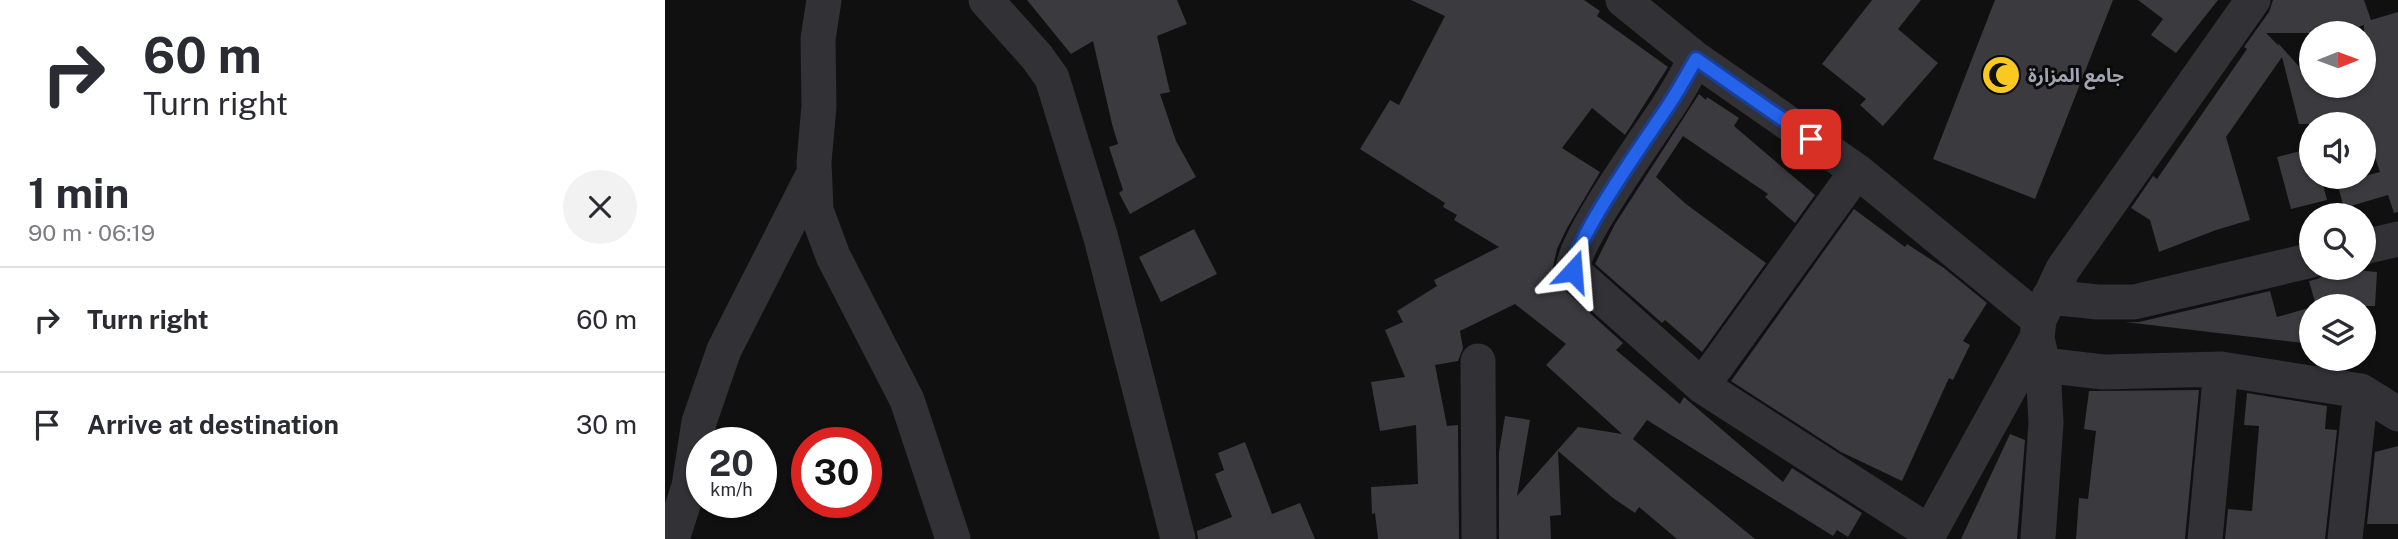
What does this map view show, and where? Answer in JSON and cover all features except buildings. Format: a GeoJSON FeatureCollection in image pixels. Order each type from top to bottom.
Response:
{"type":"FeatureCollection","features":[{"type":"Feature","properties":{"kind":"street"},"geometry":{"type":"LineString","coordinates":[[824,0],[818,38],[819,106],[814,172],[816,210],[832,256],[907,400],[953,539]]}},
{"type":"Feature","properties":{"kind":"street"},"geometry":{"type":"LineString","coordinates":[[986,0],[1037,57],[1052,78],[1101,238],[1178,539]]}},
{"type":"Feature","properties":{"kind":"street"},"geometry":{"type":"LineString","coordinates":[[1623,0],[1696,59],[1857,171],[2042,330],[2103,372],[2221,369],[2361,391],[2398,414]]}},
{"type":"Feature","properties":{"kind":"street"},"geometry":{"type":"LineString","coordinates":[[1696,59],[1598,213],[1572,263],[1573,271],[1702,386],[1928,535],[2042,330],[2063,269],[2246,3]]}},
{"type":"Feature","properties":{"kind":"street"},"geometry":{"type":"LineString","coordinates":[[1702,386],[1857,171]]}},
{"type":"Feature","properties":{"kind":"street"},"geometry":{"type":"LineString","coordinates":[[672,539],[689,486],[699,422],[724,350],[814,172]]}},
{"type":"Feature","properties":{"kind":"street"},"geometry":{"type":"LineString","coordinates":[[2376,244],[2398,239]]}},
{"type":"Feature","properties":{"kind":"street"},"geometry":{"type":"LineString","coordinates":[[2042,330],[2098,302],[2134,302],[2299,263]]}},
{"type":"Feature","properties":{"kind":"street"},"geometry":{"type":"LineString","coordinates":[[2038,539],[2046,423],[2042,330]]}},
{"type":"Feature","properties":{"kind":"street"},"geometry":{"type":"LineString","coordinates":[[1478,360],[1479,539]]}},
{"type":"Feature","properties":{"kind":"street"},"geometry":{"type":"LineString","coordinates":[[2205,539],[2221,369]]}},
{"type":"Feature","properties":{"kind":"street"},"geometry":{"type":"LineString","coordinates":[[2345,539],[2361,391]]}},
{"type":"Feature","properties":{"kind":"place","name":"جامع المزارة"},"geometry":{"type":"Point","coordinates":[2001,75]}},
{"type":"Feature","properties":{"kind":"route"},"geometry":{"type":"LineString","coordinates":[[1573,271],[1575,254],[1598,213],[1696,59],[1811,139]]}}]}
